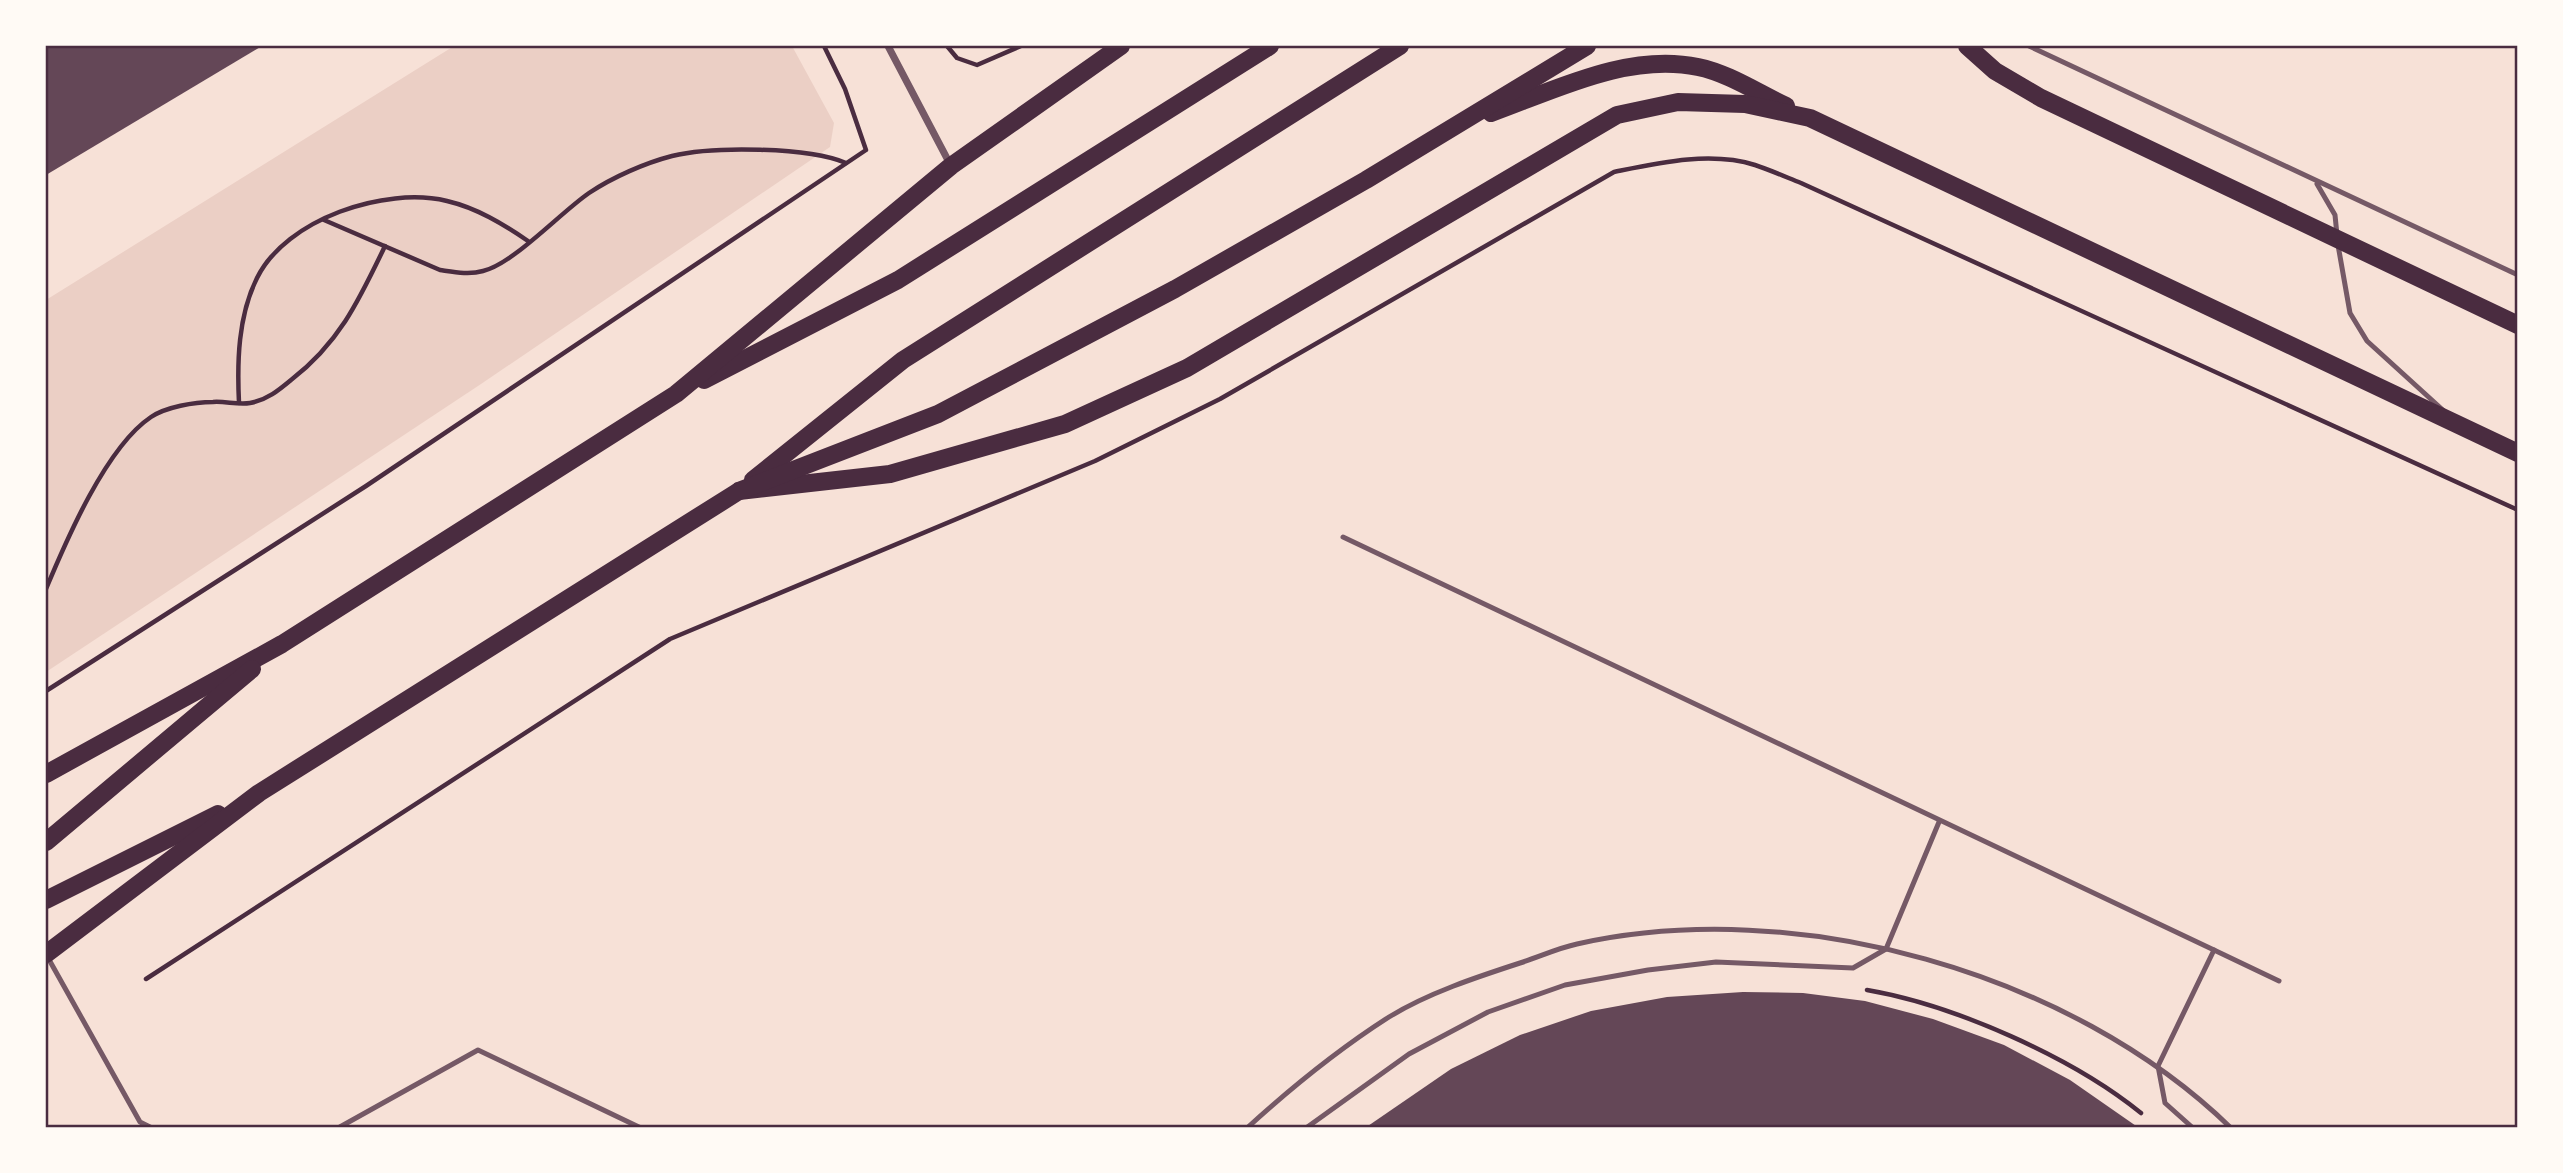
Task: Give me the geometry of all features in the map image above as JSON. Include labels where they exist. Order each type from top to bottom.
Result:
[{"type":"main road","points":[[676,394],[951,166],[1121,46]]},
{"type":"main road","points":[[46,774],[282,644],[676,394],[898,279],[1270,46]]},
{"type":"main road","points":[[46,954],[259,793],[739,491],[903,360],[1400,46]]},
{"type":"main road","points":[[739,491],[938,414],[1175,289],[1366,180],[1587,46]]},
{"type":"main road","points":[[1967,46],[1995,71],[2041,98],[2518,325]]},
{"type":"main road","points":[[1452,127],[1578,81],[1662,61],[1700,67],[2518,453]]},
{"type":"main road","points":[[739,491],[890,474],[1065,424],[1187,368],[1617,115],[1678,102],[1745,104],[1810,118]]},
{"type":"main road","points":[[46,842],[282,644]]},
{"type":"main road","points":[[46,900],[259,793]]},
{"type":"street","points":[[888,46],[951,166]]},
{"type":"lane","points":[[2029,46],[2317,184],[2518,275]]},
{"type":"lane","points":[[2317,184],[2334,215],[2350,313],[2367,341],[2438,403],[2455,424]]},
{"type":"lane","points":[[1343,537],[2279,981]]},
{"type":"lane","points":[[1306,1128],[1409,1054],[1488,1012],[1565,985],[1716,962],[1853,968],[1886,949],[1939,822]]},
{"type":"lane","points":[[1247,1128],[1314,1070],[1392,1016],[1482,976],[1577,944],[1694,929],[1824,936],[1953,967],[2028,995],[2158,1066],[2231,1128]]},
{"type":"lane","points":[[2193,1128],[2165,1103],[2158,1066],[2214,950]]},
{"type":"lane","points":[[46,954],[140,1122],[152,1128]]},
{"type":"lane","points":[[338,1128],[478,1050],[641,1128]]},
{"type":"path","points":[[46,691],[366,486],[866,150],[845,89],[824,46]]},
{"type":"path","points":[[947,46],[957,58],[977,65],[1021,46]]},
{"type":"path","points":[[324,219],[440,270],[461,273],[482,271],[514,255],[593,191],[645,165],[674,155],[780,152],[821,156],[847,164]]},
{"type":"path","points":[[146,979],[670,639],[1095,461],[1231,393],[1614,172],[1658,163],[1711,158],[1752,164],[1801,183],[2518,510]]},
{"type":"path","points":[[239,403],[238,374],[245,308],[257,278],[272,254],[292,235],[324,219],[390,200],[446,201],[485,214],[528,241]]},
{"type":"path","points":[[46,589],[82,506],[130,438],[151,417],[180,407],[212,402],[249,403],[271,396],[330,346],[347,322],[385,246]]},
{"type":"path","points":[[1857,989],[1952,1012],[2039,1051],[2118,1094],[2148,1119]]},
{"type":"shaded area","points":[[454,46],[792,46],[834,123],[830,147],[481,384],[46,672],[46,300]]},
{"type":"building","points":[[46,46],[262,46],[46,175]]},
{"type":"building","points":[[1743,992],[1803,993],[1865,1001],[1933,1019],[2004,1045],[2070,1080],[2139,1128],[1365,1128],[1451,1069],[1520,1035],[1591,1011],[1667,997]]}]
